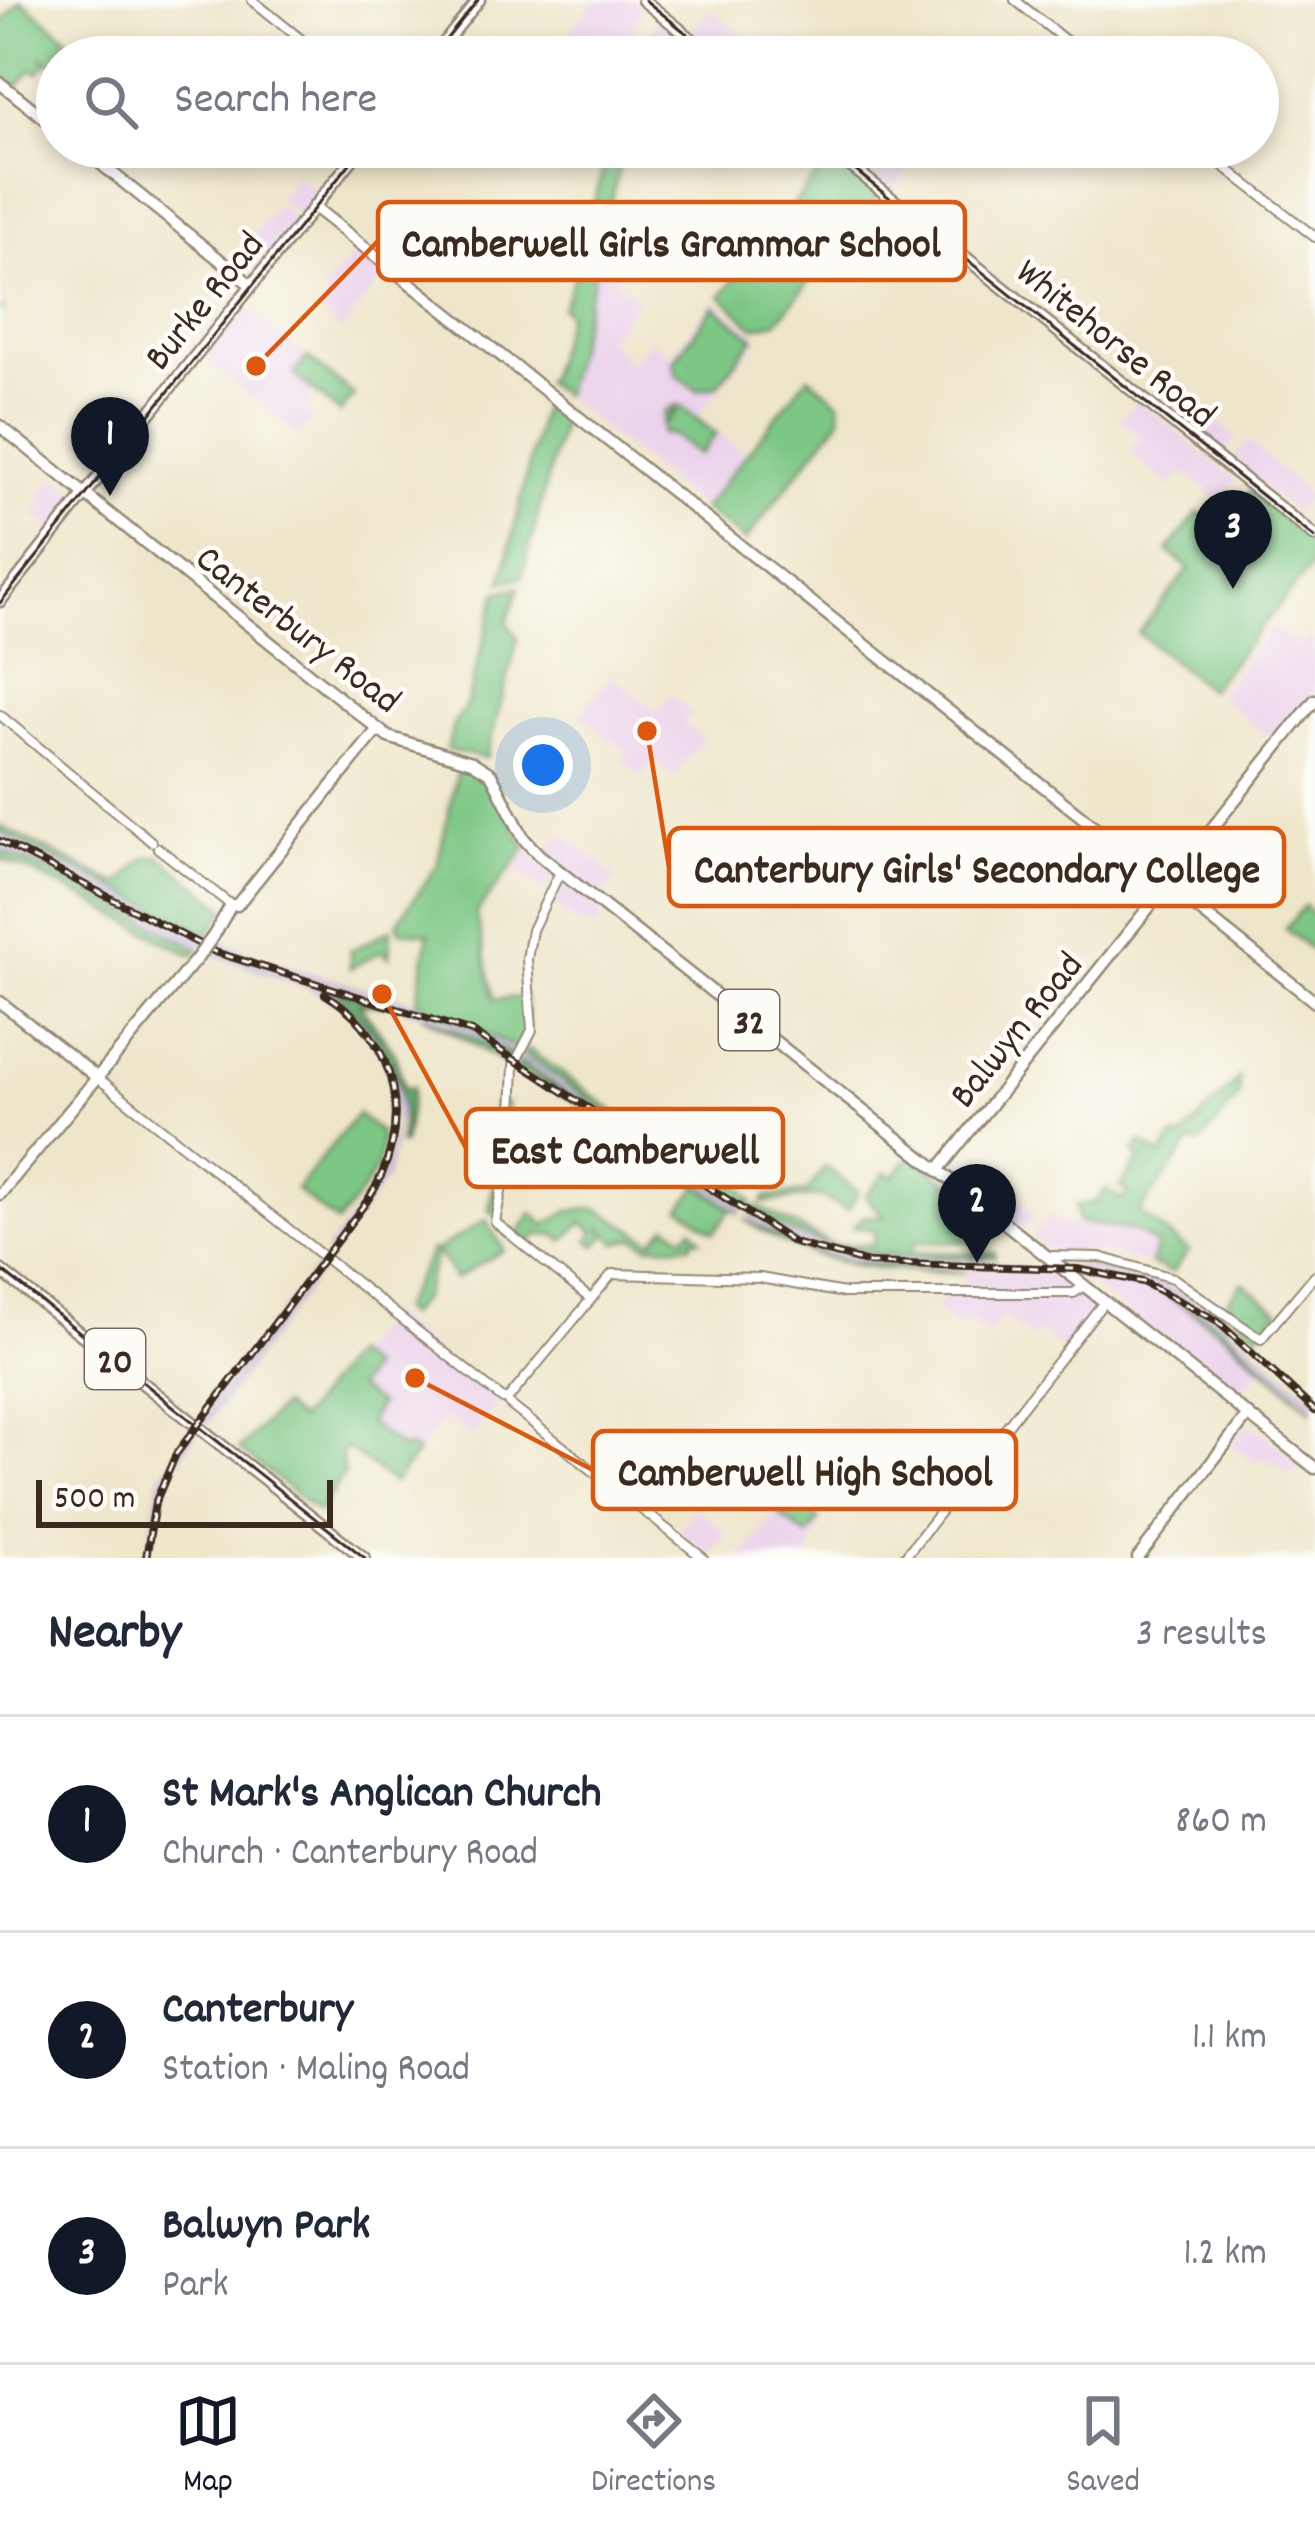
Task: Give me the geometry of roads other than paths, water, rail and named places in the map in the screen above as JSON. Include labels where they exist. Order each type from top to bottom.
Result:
[{"type":"main road","points":[[450,36],[479,0]]},
{"type":"main road","points":[[643,0],[688,36]]},
{"type":"main road","points":[[0,83],[36,111]]},
{"type":"main road","points":[[107,168],[249,282]]},
{"type":"main road","name":"Burke Road","points":[[0,601],[242,297],[249,282],[345,168]]},
{"type":"main road","name":"Whitehorse Road","points":[[853,168],[1315,536]]},
{"type":"main road","points":[[314,207],[1315,1002]]},
{"type":"main road","name":"Canterbury Road","points":[[0,426],[378,729],[399,742],[467,761],[496,780],[524,839],[560,872],[1048,1256],[1064,1260],[1085,1285],[1315,1468]]},
{"type":"main road","name":"Balwyn Road","points":[[939,1169],[1315,700]]},
{"type":"main road","points":[[0,1194],[198,957],[378,729]]},
{"type":"main road","points":[[0,1002],[98,1078]]},
{"type":"main road","name":"20","points":[[0,1270],[354,1555]]},
{"type":"main road","points":[[1138,1558],[1248,1415]]},
{"type":"street","points":[[252,0],[297,36]]},
{"type":"street","points":[[1015,0],[1060,36]]},
{"type":"street","points":[[1226,168],[1313,237]]},
{"type":"street","points":[[0,715],[153,846],[233,907]]},
{"type":"street","points":[[560,872],[532,930],[527,958],[532,1030],[514,1068],[509,1164],[495,1222],[589,1297]]},
{"type":"street","points":[[98,1078],[703,1558]]},
{"type":"street","points":[[1064,1260],[1127,1262],[1173,1278],[1256,1338],[1266,1336],[1315,1275]]},
{"type":"street","points":[[507,1401],[604,1278],[621,1273],[767,1278],[844,1293],[1074,1293],[1085,1285]]},
{"type":"street","points":[[904,1558],[1105,1301]]},
{"type":"waterway","points":[[0,309],[5,308]]},
{"type":"tram line","points":[[449,36],[478,0]]},
{"type":"tram line","points":[[645,0],[690,36]]},
{"type":"tram line","points":[[0,603],[346,168]]},
{"type":"tram line","points":[[852,168],[1315,538]]},
{"type":"tram line","points":[[0,1269],[365,1558]]},
{"type":"railway","points":[[0,841],[215,952],[472,1032],[794,1243],[869,1263],[1077,1269],[1143,1282],[1216,1320],[1315,1411]]},
{"type":"railway","points":[[146,1558],[155,1503],[176,1454],[367,1201],[382,1174],[395,1116],[384,1061],[351,1013],[325,994]]},
{"type":"place","name":"Camberwell Girls Grammar School","points":[[256,366]]},
{"type":"place","name":"St Mark's Anglican Church","points":[[110,496]]},
{"type":"place","name":"Balwyn Park","points":[[1233,589]]},
{"type":"place","name":"Canterbury Girls' Secondary College","points":[[647,731]]},
{"type":"place","name":"East Camberwell","points":[[382,994]]},
{"type":"place","name":"Canterbury","points":[[977,1263]]},
{"type":"place","name":"Camberwell High School","points":[[415,1378]]}]
